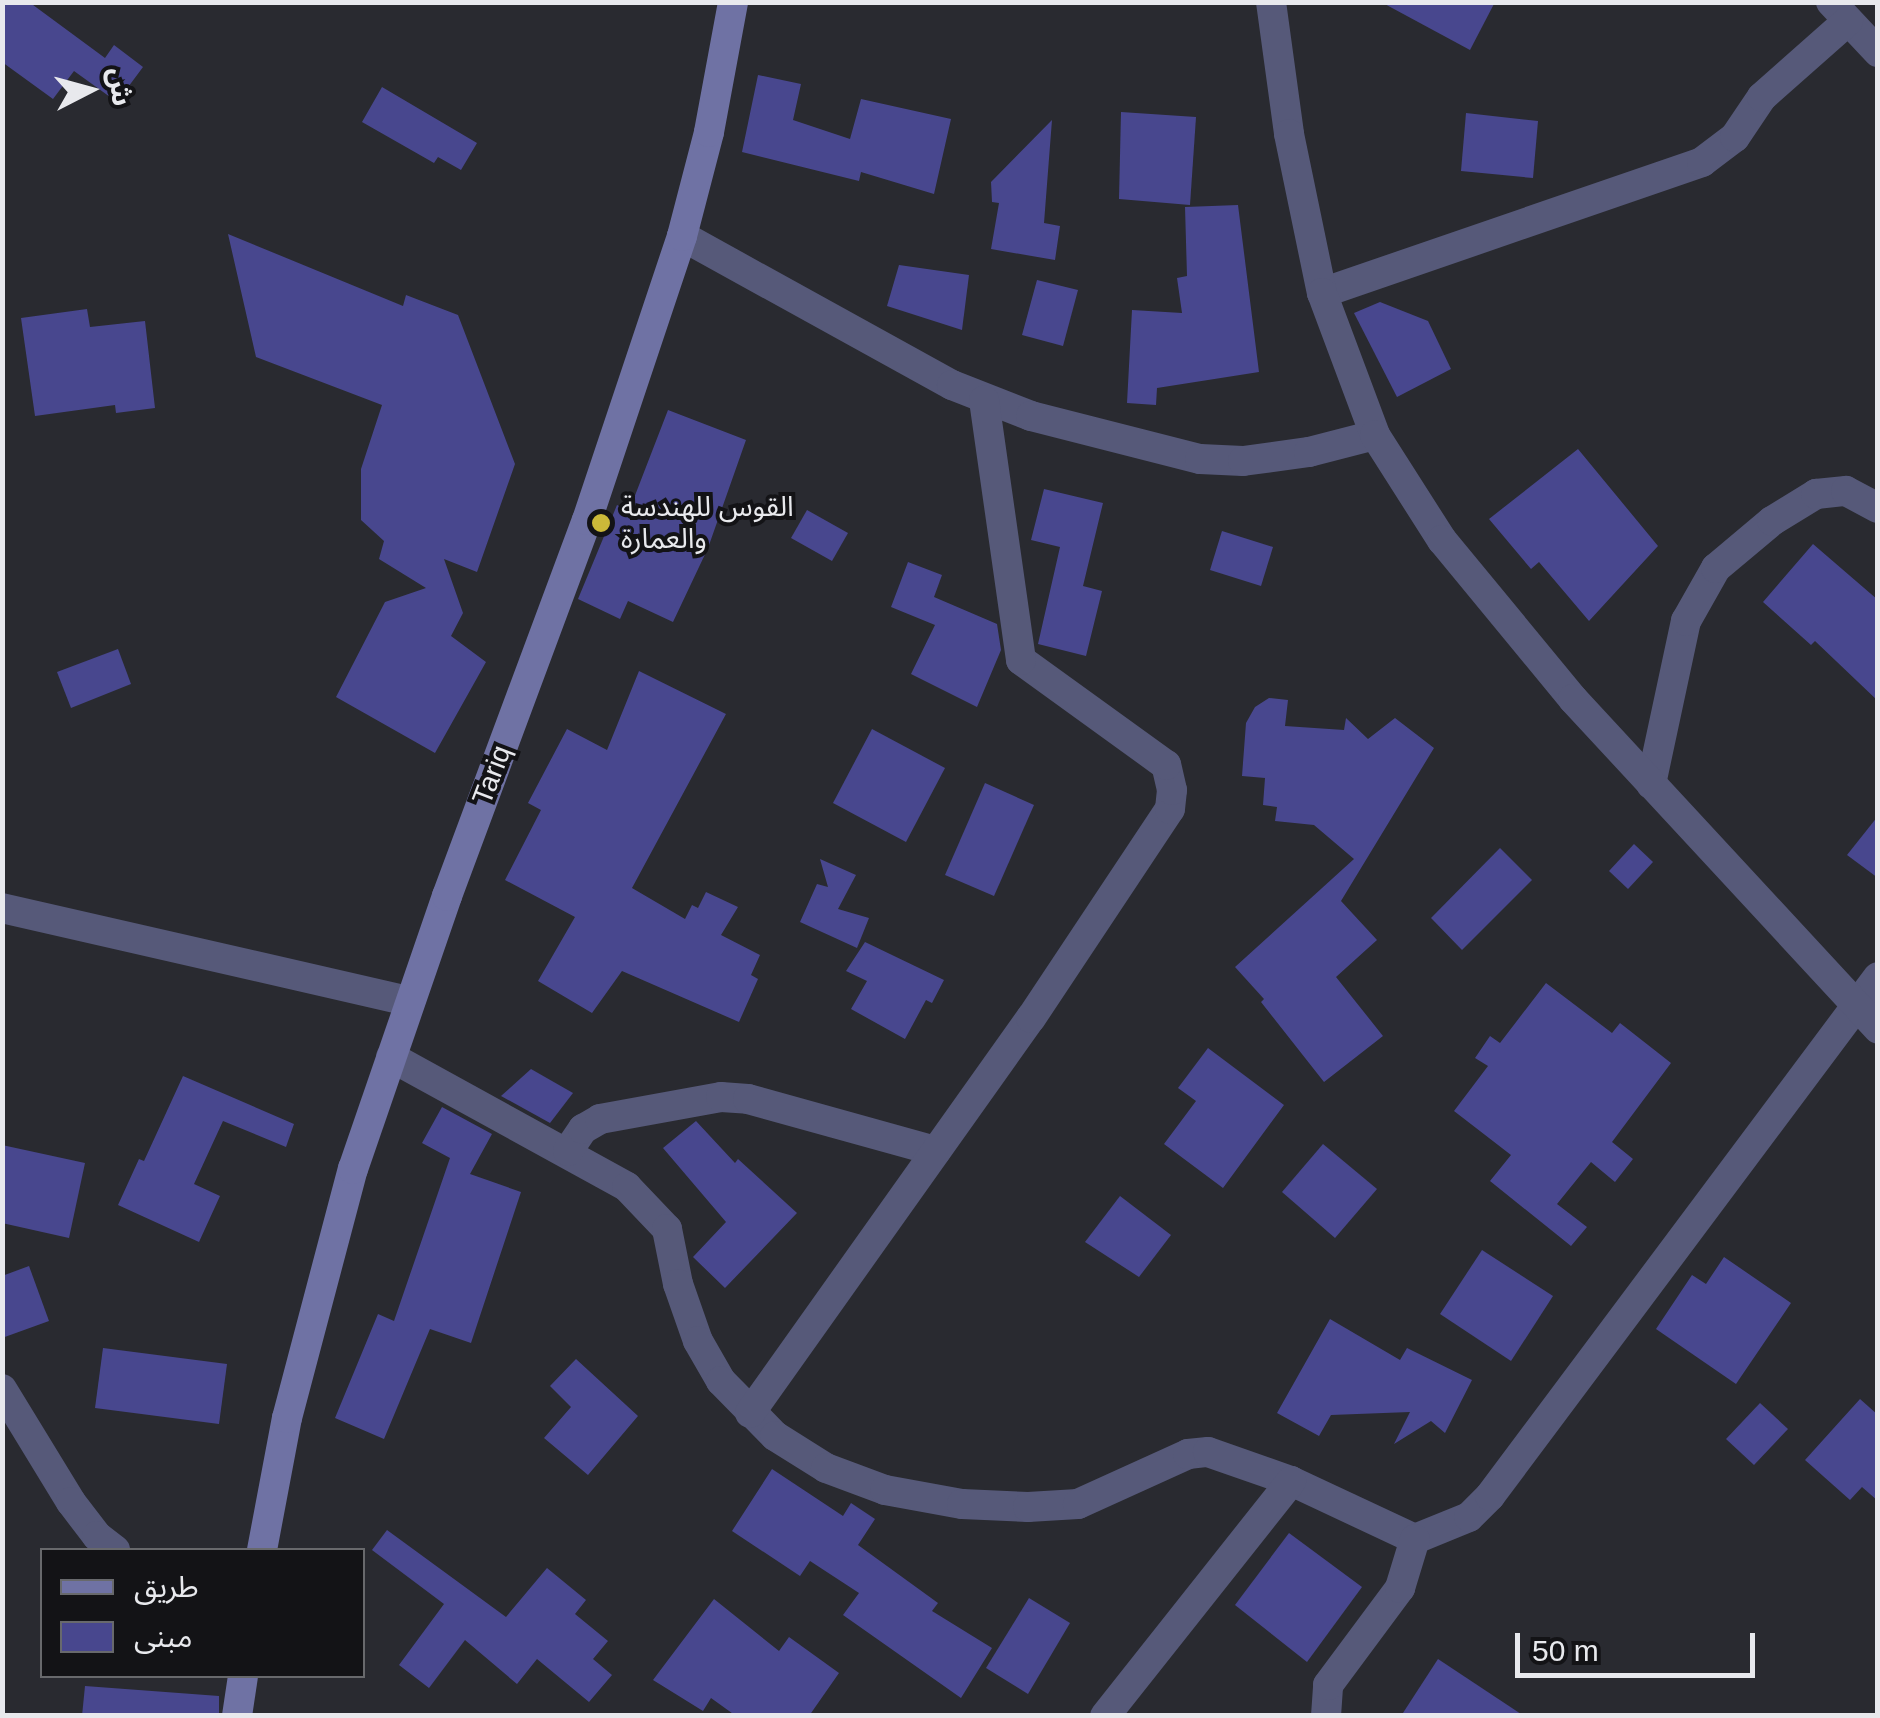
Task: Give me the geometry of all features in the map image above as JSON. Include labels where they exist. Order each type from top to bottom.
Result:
[{"type":"main road","name":"Tariq","points":[[262,1548],[287,1418],[353,1169],[408,1002],[587,520],[682,236],[706,148],[733,2]]},
{"type":"main road","points":[[238,1716],[243,1678]]},
{"type":"street","points":[[1271,2],[1289,134],[1322,292],[1375,435],[1442,540],[1573,700],[1868,1017]]},
{"type":"street","points":[[1322,292],[1702,162],[1735,138],[1762,98],[1839,12],[1878,52]]},
{"type":"street","points":[[682,236],[984,401],[1200,459],[1244,461],[1309,452],[1375,435]]},
{"type":"street","points":[[750,1413],[936,1152],[1170,809],[1172,790],[1166,765],[1020,660],[984,401]]},
{"type":"street","points":[[1651,784],[1686,621],[1716,568],[1772,521],[1816,494],[1846,491],[1878,508]]},
{"type":"street","points":[[2,908],[408,1002]]},
{"type":"street","points":[[392,1057],[627,1187],[667,1228],[678,1284],[698,1342],[720,1381],[776,1436],[826,1468],[885,1490],[962,1504],[1078,1504],[1188,1454],[1208,1452],[1292,1481],[1416,1539],[1469,1517],[1490,1496],[1868,1017],[1878,977]]},
{"type":"street","points":[[568,1151],[582,1129],[600,1119],[721,1096],[748,1099],[936,1152]]},
{"type":"street","points":[[2,1389],[71,1502],[96,1536],[112,1548]]},
{"type":"street","points":[[1106,1716],[1292,1481]]},
{"type":"street","points":[[1326,1716],[1328,1685],[1400,1588],[1416,1539]]},
{"type":"building","points":[[2,2],[29,2],[105,58],[114,45],[143,67],[117,102],[74,71],[53,99],[2,62]]},
{"type":"building","points":[[1381,2],[1495,2],[1470,50]]},
{"type":"building","points":[[758,75],[801,84],[793,120],[850,139],[861,99],[951,119],[934,194],[861,172],[859,181],[742,152]]},
{"type":"building","points":[[382,87],[477,143],[461,170],[438,157],[434,163],[362,122]]},
{"type":"building","points":[[1121,112],[1196,117],[1190,205],[1119,199]]},
{"type":"building","points":[[1466,113],[1538,121],[1533,178],[1461,171]]},
{"type":"building","points":[[1052,120],[1044,223],[1060,226],[1055,260],[991,249],[999,203],[992,202],[991,182]]},
{"type":"building","points":[[1238,205],[1259,372],[1157,388],[1156,405],[1127,403],[1132,310],[1182,313],[1177,278],[1187,276],[1185,207]]},
{"type":"building","points":[[228,234],[403,306],[406,295],[458,315],[515,464],[477,572],[444,559],[463,613],[451,636],[486,662],[435,753],[336,697],[385,602],[426,588],[379,559],[384,541],[361,520],[361,469],[382,405],[256,357]]},
{"type":"building","points":[[899,265],[969,275],[962,330],[887,306]]},
{"type":"building","points":[[1037,280],[1078,290],[1063,346],[1022,335]]},
{"type":"building","points":[[1380,302],[1428,321],[1451,369],[1397,397],[1354,313]]},
{"type":"building","points":[[87,309],[90,327],[145,321],[155,408],[116,413],[115,405],[35,416],[21,318]]},
{"type":"building","points":[[668,410],[746,440],[708,548],[673,622],[628,601],[620,619],[578,599],[617,505],[629,511]]},
{"type":"building","points":[[1578,449],[1658,546],[1589,621],[1539,562],[1531,569],[1489,519]]},
{"type":"building","points":[[1044,489],[1103,503],[1083,586],[1102,591],[1086,656],[1038,644],[1060,547],[1031,540]]},
{"type":"building","points":[[807,510],[848,533],[832,561],[791,538]]},
{"type":"building","points":[[1222,531],[1273,547],[1261,586],[1210,570]]},
{"type":"building","points":[[1813,544],[1878,600],[1878,701],[1815,641],[1811,645],[1763,602]]},
{"type":"building","points":[[908,562],[942,575],[934,597],[997,624],[1001,650],[977,707],[911,674],[935,625],[891,607]]},
{"type":"building","points":[[118,649],[131,684],[71,708],[57,672]]},
{"type":"building","points":[[639,671],[726,714],[632,888],[685,919],[692,905],[698,908],[706,892],[738,907],[721,935],[760,955],[751,975],[758,979],[739,1022],[622,971],[592,1013],[538,981],[575,917],[505,880],[541,810],[528,803],[567,729],[607,750]]},
{"type":"building","points":[[1269,698],[1288,700],[1285,726],[1344,730],[1346,718],[1368,739],[1395,718],[1434,748],[1341,901],[1377,940],[1336,977],[1383,1036],[1324,1082],[1261,1002],[1264,999],[1235,967],[1354,859],[1314,825],[1275,821],[1277,807],[1263,805],[1265,778],[1242,776],[1246,723],[1255,707]]},
{"type":"building","points":[[872,729],[945,768],[906,842],[833,803]]},
{"type":"building","points":[[985,783],[1034,805],[994,896],[945,875]]},
{"type":"building","points":[[1878,816],[1878,878],[1847,855]]},
{"type":"building","points":[[1634,844],[1653,862],[1628,889],[1609,871]]},
{"type":"building","points":[[1500,848],[1532,880],[1462,950],[1431,918]]},
{"type":"building","points":[[820,859],[856,875],[838,909],[869,918],[857,948],[800,922],[817,884],[828,887]]},
{"type":"building","points":[[865,942],[944,980],[932,1003],[926,1000],[905,1039],[851,1009],[867,981],[846,971]]},
{"type":"building","points":[[1546,983],[1612,1033],[1620,1023],[1671,1063],[1612,1142],[1633,1159],[1615,1182],[1591,1162],[1557,1204],[1587,1227],[1571,1246],[1490,1181],[1511,1155],[1454,1111],[1488,1066],[1475,1058],[1490,1036],[1500,1043]]},
{"type":"building","points":[[1208,1048],[1284,1105],[1223,1188],[1164,1144],[1196,1101],[1178,1088]]},
{"type":"building","points":[[531,1069],[573,1093],[550,1123],[501,1096]]},
{"type":"building","points":[[183,1076],[294,1124],[286,1147],[223,1121],[194,1184],[220,1196],[199,1242],[118,1205],[139,1159],[144,1161]]},
{"type":"building","points":[[442,1107],[492,1134],[470,1174],[521,1192],[471,1343],[430,1329],[384,1439],[335,1418],[378,1314],[394,1321],[450,1158],[422,1143]]},
{"type":"building","points":[[696,1121],[735,1163],[738,1159],[797,1213],[725,1288],[693,1257],[726,1222],[663,1148]]},
{"type":"building","points":[[1323,1144],[1377,1189],[1335,1238],[1282,1192]]},
{"type":"building","points":[[2,1145],[85,1163],[69,1238],[2,1223]]},
{"type":"building","points":[[1120,1196],[1171,1235],[1139,1277],[1085,1242]]},
{"type":"building","points":[[1482,1250],[1553,1296],[1511,1361],[1440,1314]]},
{"type":"building","points":[[1724,1257],[1791,1303],[1736,1384],[1656,1329],[1692,1275],[1706,1284]]},
{"type":"building","points":[[29,1266],[49,1321],[2,1338],[2,1276]]},
{"type":"building","points":[[1330,1319],[1400,1360],[1407,1348],[1472,1380],[1445,1433],[1431,1421],[1394,1444],[1410,1412],[1331,1415],[1319,1436],[1277,1413]]},
{"type":"building","points":[[103,1348],[227,1364],[219,1424],[95,1408]]},
{"type":"building","points":[[576,1359],[638,1416],[588,1475],[544,1438],[571,1407],[550,1386]]},
{"type":"building","points":[[1860,1399],[1878,1415],[1878,1501],[1862,1487],[1850,1500],[1805,1460]]},
{"type":"building","points":[[1760,1403],[1788,1429],[1754,1465],[1726,1439]]},
{"type":"building","points":[[772,1469],[843,1516],[851,1503],[875,1519],[858,1545],[938,1603],[932,1611],[992,1648],[961,1698],[843,1615],[859,1593],[810,1561],[800,1576],[732,1531]]},
{"type":"building","points":[[387,1530],[506,1617],[547,1568],[586,1600],[575,1614],[608,1641],[593,1659],[612,1675],[589,1702],[537,1659],[517,1684],[465,1640],[429,1688],[399,1665],[444,1604],[372,1550]]},
{"type":"building","points":[[1289,1533],[1362,1587],[1307,1662],[1235,1605]]},
{"type":"building","points":[[1029,1598],[1070,1623],[1028,1694],[986,1668]]},
{"type":"building","points":[[714,1599],[779,1651],[789,1637],[839,1673],[809,1716],[736,1716],[711,1698],[703,1711],[653,1680]]},
{"type":"building","points":[[1438,1659],[1524,1716],[1401,1716]]},
{"type":"building","points":[[85,1686],[219,1696],[219,1716],[82,1716]]},
{"type":"place","name":"القوس للهندسة والعمارة","points":[[601,523]]}]
